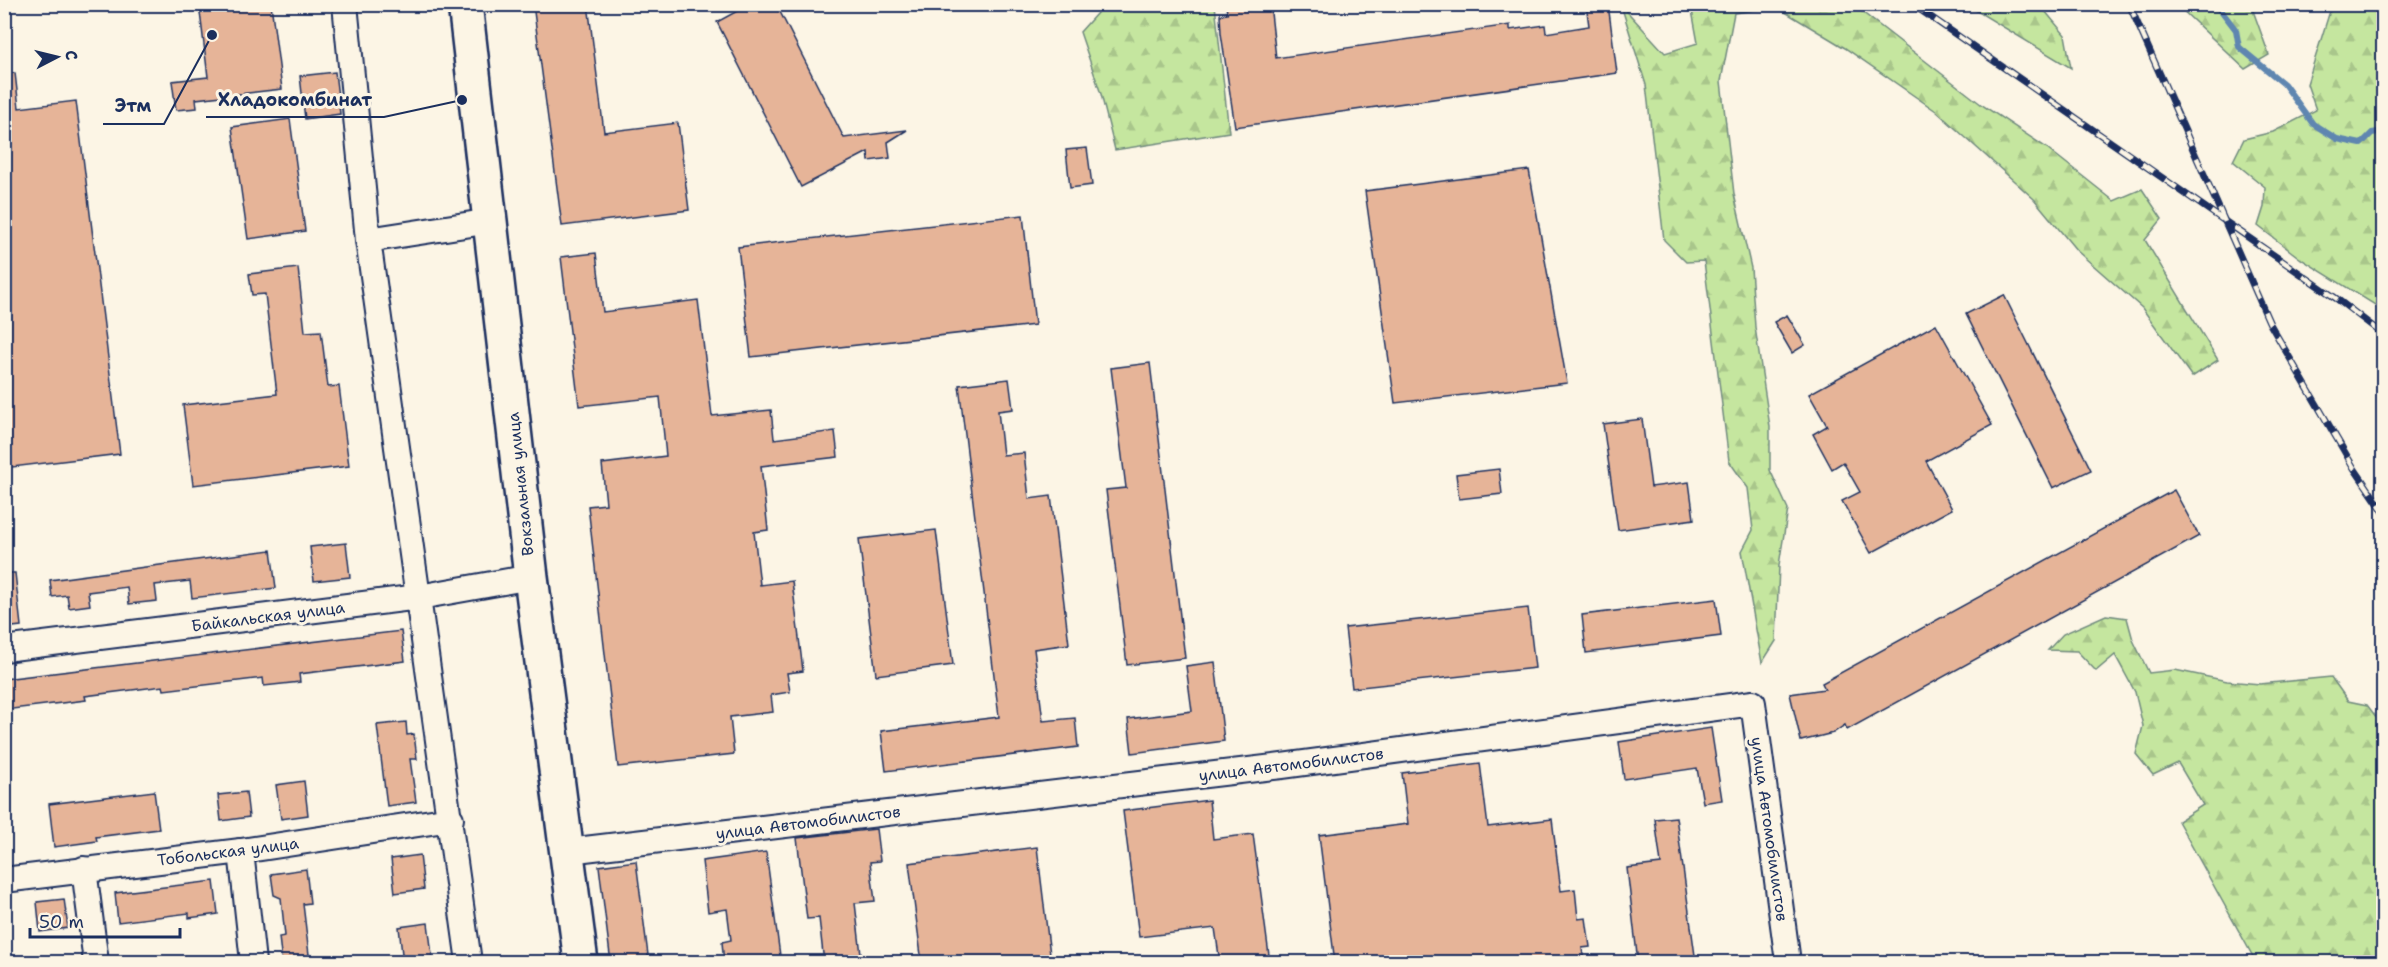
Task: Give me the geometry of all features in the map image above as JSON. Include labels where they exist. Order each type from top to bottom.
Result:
[{"type":"main road","name":"Вокзальная улица","points":[[465,4],[531,577],[581,963]]},
{"type":"street","points":[[345,4],[368,240],[470,963]]},
{"type":"street","points":[[368,240],[491,221]]},
{"type":"street","name":"Байкальская улица","points":[[4,649],[419,597],[531,577]]},
{"type":"street","name":"улица Автомобилистов","points":[[567,851],[1282,766],[1754,703],[1788,963]]},
{"type":"street","name":"Тобольская улица","points":[[4,880],[241,850],[451,819]]},
{"type":"street","points":[[241,850],[254,963]]},
{"type":"street","points":[[84,869],[96,963]]},
{"type":"green space","points":[[1095,5],[1215,5],[1229,132],[1115,150],[1101,94],[1080,32],[1097,13]]},
{"type":"green space","points":[[1621,5],[1665,53],[1698,43],[1691,5],[1853,5],[1982,105],[2047,148],[2114,201],[2142,189],[2162,219],[2145,240],[2218,360],[2192,377],[2142,308],[2077,251],[2034,199],[1936,111],[1845,48],[1777,7],[1734,13],[1721,81],[1734,194],[1751,268],[1755,327],[1770,427],[1770,470],[1788,509],[1779,565],[1776,641],[1762,663],[1742,551],[1753,530],[1748,488],[1729,461],[1704,261],[1686,262],[1664,240],[1646,85]]},
{"type":"green space","points":[[1967,5],[2040,5],[2065,35],[2071,68]]},
{"type":"green space","points":[[2177,5],[2251,5],[2269,55],[2245,69]]},
{"type":"green space","points":[[2329,5],[2383,5],[2383,310],[2301,259],[2258,226],[2264,207],[2265,187],[2233,161],[2244,139],[2273,132],[2316,110],[2307,84],[2330,11]]},
{"type":"green space","points":[[2106,615],[2127,618],[2133,640],[2149,673],[2175,670],[2227,681],[2260,684],[2331,677],[2348,701],[2367,705],[2383,726],[2383,962],[2256,962],[2178,821],[2203,805],[2178,763],[2153,775],[2136,754],[2143,726],[2135,692],[2115,655],[2096,671],[2077,651],[2048,650],[2063,634]]},
{"type":"building","points":[[199,4],[271,4],[282,89],[196,99],[197,108],[176,110],[172,81],[208,77]]},
{"type":"building","points":[[533,4],[588,4],[604,132],[678,123],[689,210],[562,226]]},
{"type":"building","points":[[750,4],[776,4],[844,138],[907,130],[888,142],[890,158],[869,161],[868,152],[801,187],[717,22]]},
{"type":"building","points":[[1226,4],[1270,4],[1276,58],[1510,25],[1510,30],[1545,25],[1546,33],[1589,26],[1586,4],[1608,4],[1617,73],[1235,127],[1221,33],[1220,15],[1227,14]]},
{"type":"building","points":[[335,72],[340,114],[305,119],[300,76]]},
{"type":"building","points":[[15,73],[19,108],[76,101],[120,454],[4,468],[4,74]]},
{"type":"building","points":[[290,119],[305,231],[248,239],[232,127]]},
{"type":"building","points":[[1087,148],[1092,185],[1070,188],[1066,150]]},
{"type":"building","points":[[1529,170],[1567,383],[1395,403],[1365,191]]},
{"type":"building","points":[[1023,215],[1035,325],[751,357],[738,247]]},
{"type":"building","points":[[596,253],[603,312],[698,300],[712,416],[771,410],[774,439],[835,431],[838,457],[761,466],[768,530],[754,532],[760,585],[792,581],[803,671],[787,673],[790,692],[771,695],[773,712],[730,717],[734,754],[618,767],[588,506],[606,504],[602,464],[666,456],[660,397],[579,406],[561,257]]},
{"type":"building","points":[[298,268],[305,332],[321,331],[328,387],[339,386],[349,466],[193,485],[183,405],[277,394],[265,294],[252,295],[249,274]]},
{"type":"building","points":[[2004,295],[2091,470],[2053,488],[1966,314]]},
{"type":"building","points":[[1787,315],[1805,345],[1792,353],[1774,322]]},
{"type":"building","points":[[1936,324],[1992,425],[1926,461],[1952,509],[1871,553],[1842,501],[1860,492],[1843,462],[1832,469],[1813,434],[1827,426],[1809,394]]},
{"type":"building","points":[[1150,363],[1185,658],[1127,665],[1106,490],[1126,488],[1111,368]]},
{"type":"building","points":[[1009,379],[1013,409],[998,411],[1003,455],[1024,453],[1029,499],[1051,496],[1069,644],[1034,649],[1043,721],[1075,718],[1078,747],[886,771],[881,731],[999,717],[959,385]]},
{"type":"building","points":[[1642,419],[1651,487],[1689,482],[1694,519],[1618,530],[1603,424]]},
{"type":"building","points":[[1499,469],[1502,494],[1459,499],[1456,474]]},
{"type":"building","points":[[2174,490],[2199,536],[1847,730],[1845,725],[1833,733],[1801,741],[1790,694],[1825,689],[1822,683]]},
{"type":"building","points":[[936,530],[953,665],[876,675],[859,539]]},
{"type":"building","points":[[346,543],[350,577],[314,581],[310,547]]},
{"type":"building","points":[[271,550],[276,588],[192,598],[190,581],[155,585],[157,601],[129,604],[127,587],[88,592],[90,605],[69,608],[67,595],[52,597],[50,580]]},
{"type":"building","points":[[4,573],[15,573],[21,626],[4,628]]},
{"type":"building","points":[[1716,599],[1721,636],[1586,653],[1582,615]]},
{"type":"building","points":[[1528,608],[1535,668],[1352,688],[1345,628]]},
{"type":"building","points":[[401,631],[405,661],[299,674],[300,682],[264,686],[263,678],[164,690],[163,686],[85,696],[86,700],[4,710],[4,679]]},
{"type":"building","points":[[1215,662],[1224,741],[1132,753],[1128,719],[1192,711],[1186,666]]},
{"type":"building","points":[[406,722],[407,735],[414,734],[417,759],[410,759],[416,802],[387,806],[377,725]]},
{"type":"building","points":[[1711,728],[1722,800],[1703,803],[1697,768],[1624,779],[1619,742]]},
{"type":"building","points":[[1480,763],[1488,827],[1552,819],[1561,891],[1575,889],[1578,919],[1586,918],[1590,947],[1582,948],[1584,963],[1335,963],[1319,835],[1408,824],[1402,773]]},
{"type":"building","points":[[304,781],[308,815],[281,819],[276,785]]},
{"type":"building","points":[[154,791],[159,829],[96,837],[97,841],[54,847],[49,804]]},
{"type":"building","points":[[246,792],[249,817],[221,821],[218,795]]},
{"type":"building","points":[[1209,800],[1213,839],[1253,834],[1270,963],[1220,963],[1215,928],[1139,937],[1123,811]]},
{"type":"building","points":[[1676,817],[1696,963],[1638,963],[1627,868],[1661,864],[1655,819]]},
{"type":"building","points":[[876,829],[880,861],[870,862],[875,901],[855,903],[862,963],[824,963],[819,918],[807,919],[797,838]]},
{"type":"building","points":[[1037,847],[1051,963],[922,963],[909,863]]},
{"type":"building","points":[[766,852],[781,963],[724,963],[722,942],[731,940],[727,909],[708,912],[702,861]]},
{"type":"building","points":[[420,855],[424,889],[395,893],[391,859]]},
{"type":"building","points":[[636,861],[649,963],[611,963],[599,866]]},
{"type":"building","points":[[306,869],[310,903],[303,904],[310,963],[282,963],[279,937],[285,936],[281,898],[274,895],[271,874]]},
{"type":"building","points":[[214,881],[218,914],[189,918],[189,913],[118,922],[115,893]]},
{"type":"building","points":[[64,899],[68,928],[40,932],[37,902]]},
{"type":"building","points":[[428,923],[433,963],[403,963],[399,927]]},
{"type":"waterway","points":[[2216,4],[2236,30],[2239,47],[2284,84],[2313,124],[2337,139],[2361,144],[2372,133],[2384,131]]},
{"type":"railway","points":[[1912,4],[2337,299],[2384,335]]},
{"type":"railway","points":[[2129,4],[2270,324],[2354,468],[2384,512]]},
{"type":"place","name":"Этм","points":[[212,35]]},
{"type":"place","name":"Хладокомбинат","points":[[462,100]]}]
